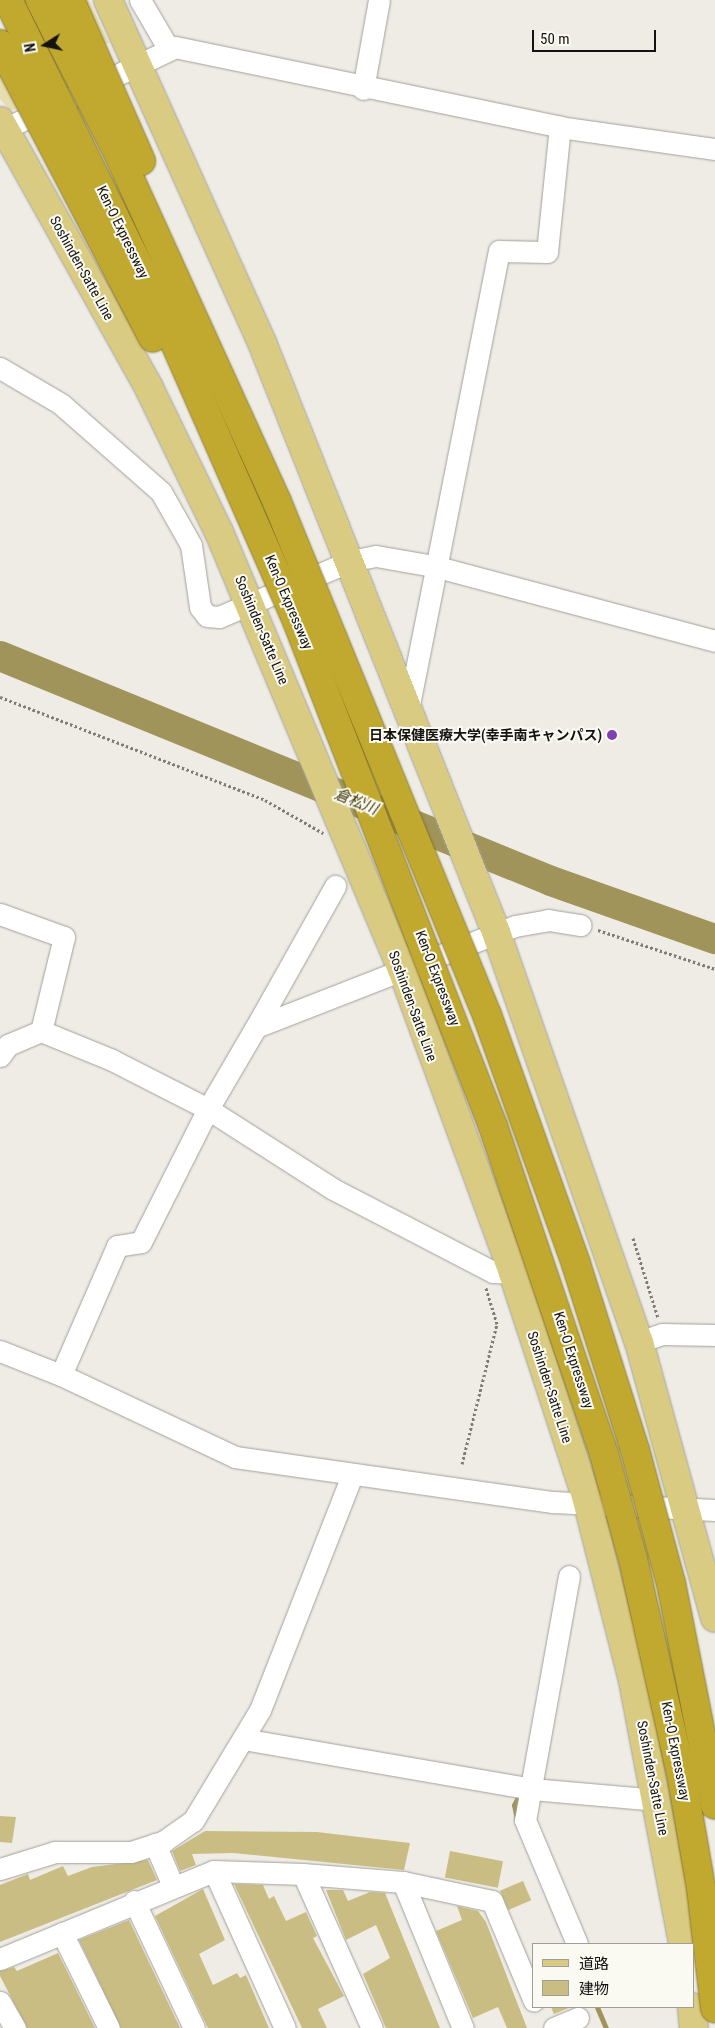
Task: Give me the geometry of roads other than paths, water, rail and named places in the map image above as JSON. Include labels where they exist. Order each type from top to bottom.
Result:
[{"type":"highway","name":"Ken-O Expressway","points":[[8,0],[161,311],[237,482],[436,971],[604,1454],[663,1681],[701,1888],[715,2008]]},
{"type":"highway","name":"Ken-O Expressway","points":[[40,0],[118,152],[277,502],[423,852],[576,1264],[671,1583],[715,1805]]},
{"type":"highway","points":[[70,0],[268,446],[277,502]]},
{"type":"highway","points":[[0,44],[198,427],[237,482]]},
{"type":"main road","points":[[108,0],[138,63],[263,345],[409,705],[444,801],[651,1338],[687,1508],[715,1618]]},
{"type":"main road","name":"Soshinden-Satte Line","points":[[2,127],[149,388],[251,602],[402,969],[514,1273],[587,1500],[658,1800],[683,1943]]},
{"type":"main road","points":[[692,2008],[694,2028]]},
{"type":"street","points":[[363,89],[379,0]]},
{"type":"street","points":[[149,3],[168,48]]},
{"type":"street","points":[[2,127],[168,48],[560,128],[715,149]]},
{"type":"street","points":[[409,705],[434,566],[471,407],[499,251],[547,252],[560,128]]},
{"type":"street","points":[[0,368],[61,404],[161,492],[191,545],[200,607],[207,616],[218,617],[350,561],[376,556],[434,566],[715,641]]},
{"type":"street","points":[[62,1375],[117,1246],[141,1242],[208,1109],[335,886]]},
{"type":"street","points":[[0,914],[64,937],[41,1031]]},
{"type":"street","points":[[256,1027],[496,932],[548,920],[581,925]]},
{"type":"street","points":[[0,1056],[8,1045],[41,1031],[112,1060],[208,1109],[333,1189],[486,1268],[514,1273]]},
{"type":"street","points":[[651,1338],[715,1335]]},
{"type":"street","points":[[0,1351],[62,1375],[235,1457],[553,1502],[587,1500],[715,1510]]},
{"type":"street","points":[[0,1868],[55,1852],[131,1852],[154,1844],[193,1821],[260,1710],[352,1475]]},
{"type":"street","points":[[569,1576],[525,1820],[577,1943]]},
{"type":"street","points":[[243,1739],[532,1788],[658,1800]]},
{"type":"street","points":[[154,1844],[174,1886]]},
{"type":"street","points":[[214,1871],[285,2028]]},
{"type":"street","points":[[0,1959],[134,1901],[214,1871],[304,1874],[403,1882],[492,1901],[532,1997]]},
{"type":"street","points":[[304,1874],[372,2028]]},
{"type":"street","points":[[403,1882],[463,2028]]},
{"type":"street","points":[[134,1901],[194,2028]]},
{"type":"street","points":[[62,1933],[109,2028]]},
{"type":"street","points":[[0,2002],[15,2028]]},
{"type":"street","points":[[536,2008],[544,2028]]},
{"type":"street","points":[[554,2028],[578,2018]]},
{"type":"waterway","name":"倉松川","points":[[0,656],[551,881],[715,939]]},
{"type":"waterway","points":[[517,1820],[514,1805],[519,1795]]},
{"type":"waterway","points":[[597,2008],[606,2028]]},
{"type":"place","name":"日本保健医療大学(幸手南キャンパス)","points":[[612,735]]}]
